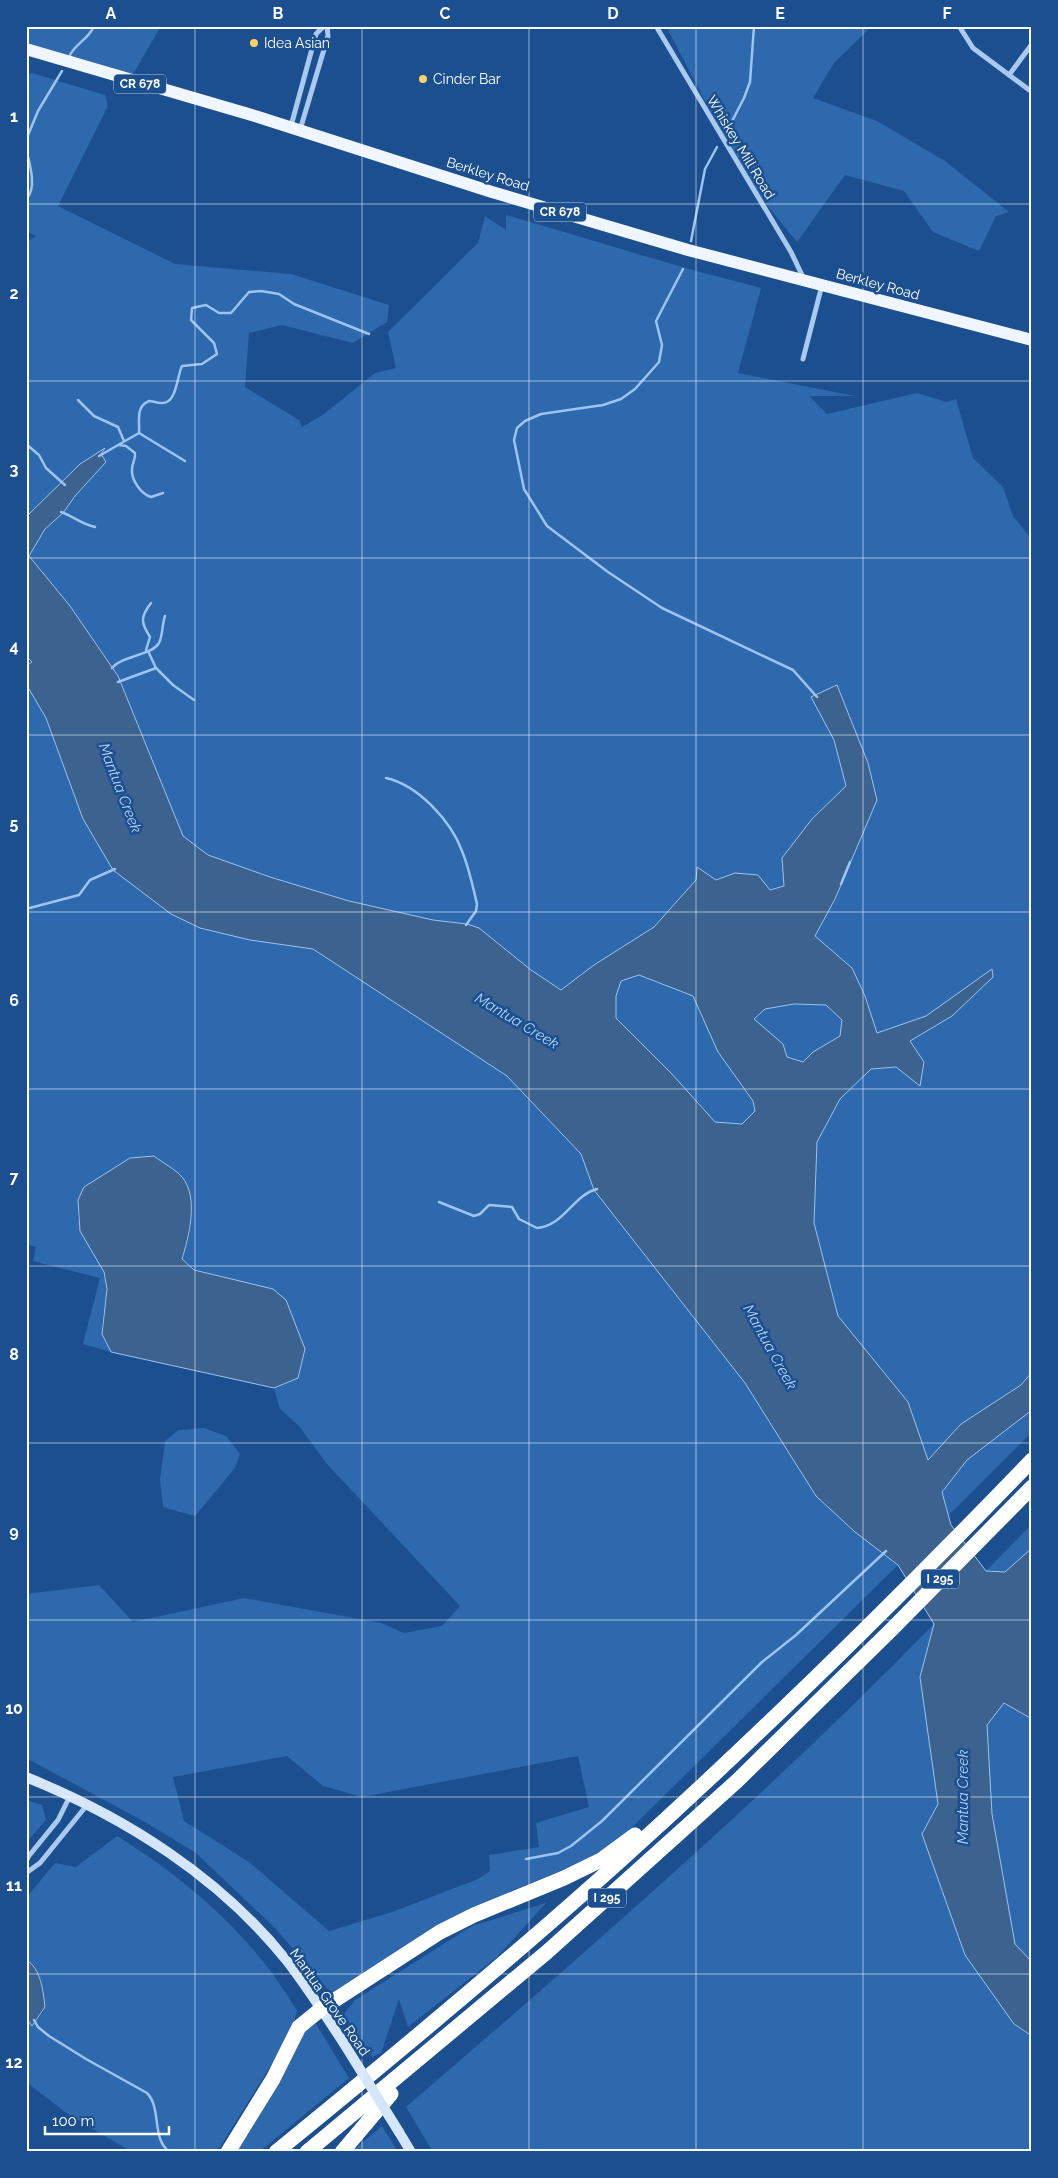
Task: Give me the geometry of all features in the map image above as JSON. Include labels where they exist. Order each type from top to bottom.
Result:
[{"type":"highway","name":"I 295","points":[[276,2152],[426,2029],[623,1859],[818,1675],[1032,1460]]},
{"type":"highway","name":"I 295","points":[[308,2152],[547,1952],[737,1781],[892,1629],[1032,1487]]},
{"type":"highway","points":[[228,2152],[273,2079],[299,2027],[321,2009],[440,1932],[474,1915],[602,1860],[630,1839],[781,1698],[818,1675]]},
{"type":"highway","points":[[342,2152],[421,2058]]},
{"type":"main road","name":"Berkley Road","points":[[26,49],[295,129],[501,194],[688,250],[1032,340]]},
{"type":"main road","name":"Mantua Grove Road","points":[[26,1778],[89,1804],[167,1851],[229,1901],[262,1932],[286,1960],[321,2009],[411,2152]]},
{"type":"street","points":[[326,26],[328,36],[295,129],[316,34],[326,26]]},
{"type":"street","name":"Whiskey Mill Road","points":[[656,26],[791,252],[804,280]]},
{"type":"street","points":[[959,26],[973,48],[1008,76],[1032,92]]},
{"type":"street","points":[[1008,76],[1032,44]]},
{"type":"street","points":[[803,358],[822,285]]},
{"type":"street","points":[[26,1862],[58,1820],[71,1795]]},
{"type":"street","points":[[26,1873],[40,1863],[89,1804]]},
{"type":"shaded area","points":[[26,26],[161,26],[132,76],[28,45]]},
{"type":"shaded area","points":[[666,26],[872,26],[834,63],[813,98],[877,121],[945,161],[1009,212],[996,216],[979,251],[933,232],[904,191],[845,175],[797,242],[745,178]]},
{"type":"shaded area","points":[[32,73],[105,95],[108,106],[58,206],[175,264],[291,274],[389,305],[387,322],[353,343],[282,325],[249,333],[245,387],[299,420],[302,427],[324,414],[375,373],[396,368],[388,332],[478,243],[485,216],[506,230],[506,215],[689,269],[761,288],[738,373],[855,396],[809,396],[827,414],[917,393],[947,402],[956,399],[973,458],[1003,487],[1013,516],[1032,540],[1032,1372],[1021,1385],[961,1424],[928,1461],[908,1402],[838,1316],[814,1223],[817,1142],[840,1099],[871,1069],[896,1067],[920,1085],[909,1041],[952,1016],[991,970],[926,1016],[877,1034],[865,996],[852,968],[815,936],[835,899],[877,800],[837,685],[812,698],[834,740],[846,786],[812,819],[782,858],[784,886],[770,890],[735,873],[716,880],[696,880],[654,927],[595,965],[561,990],[531,970],[479,928],[467,924],[433,920],[349,901],[270,877],[208,855],[183,836],[118,676],[70,606],[28,555],[45,529],[63,513],[75,496],[106,462],[101,454],[104,450],[80,464],[26,517],[26,243],[36,236],[26,231],[26,75]]},
{"type":"shaded area","points":[[26,684],[46,718],[83,819],[250,940],[313,949],[507,1076],[581,1154],[594,1190],[745,1383],[816,1496],[855,1532],[898,1565],[608,1851],[490,1900],[331,1993],[274,1927],[196,1853],[145,1822],[26,1758],[26,1594],[99,1585],[133,1622],[244,1598],[381,1623],[404,1633],[442,1626],[460,1606],[327,1464],[299,1426],[280,1409],[274,1388],[298,1378],[231,1279],[194,1269],[182,1259],[188,1240],[192,1207],[188,1187],[177,1172],[154,1156],[84,1187],[79,1202],[78,1216],[80,1227],[97,1258],[106,1282],[102,1332],[111,1352],[83,1344],[100,1278],[33,1261],[36,1247],[26,1244]],"holes":[[[287,1756],[323,1786],[362,1797],[578,1756],[589,1807],[536,1823],[539,1847],[489,1855],[490,1871],[478,1879],[392,1912],[329,1931],[249,1862],[184,1821],[173,1777]]]},
{"type":"shaded area","points":[[639,975],[693,996],[736,1078],[753,1101],[756,1111],[742,1124],[715,1123],[671,1073],[616,1017],[616,996],[621,981]]},
{"type":"shaded area","points":[[794,1004],[826,1005],[842,1020],[840,1036],[813,1052],[803,1062],[787,1057],[754,1019],[765,1009]]},
{"type":"shaded area","points":[[1032,1410],[1032,1432],[949,1515],[942,1492],[967,1460]]},
{"type":"shaded area","points":[[204,1428],[226,1436],[240,1454],[235,1468],[195,1516],[163,1507],[160,1480],[165,1441],[179,1430]]},
{"type":"shaded area","points":[[1032,1524],[1032,1548],[1005,1572],[986,1571]]},
{"type":"shaded area","points":[[934,1624],[920,1677],[938,1804],[922,1834],[1013,2024],[1032,2036],[1032,2152],[433,2152],[406,2107],[675,1872],[806,1750]]},
{"type":"shaded area","points":[[1004,1703],[1032,1719],[1032,1962],[1015,1945],[991,1814],[987,1725]]},
{"type":"shaded area","points":[[26,1800],[42,1805],[46,1820],[26,1843]]},
{"type":"shaded area","points":[[117,1836],[169,1872],[218,1912],[261,1959],[297,2011],[291,2033],[217,2152],[132,2152],[69,2115],[26,2082],[26,2018],[32,2026],[44,2011],[44,1999],[39,1975],[26,1960],[26,1898],[55,1863],[76,1867]]},
{"type":"shaded area","points":[[546,1903],[497,1957],[408,2027],[399,1999],[381,2053],[372,2057],[344,2014],[355,2000],[472,1926]]},
{"type":"shaded area","points":[[316,2024],[349,2078],[259,2152],[232,2152],[304,2031]]},
{"type":"shaded area","points":[[382,2126],[398,2152],[351,2152]]},
{"type":"water","name":"Mantua Creek","points":[[105,448],[101,454],[106,462],[75,496],[63,513],[45,529],[29,556],[70,606],[118,676],[183,836],[208,855],[270,877],[349,901],[433,920],[467,924],[479,928],[531,970],[561,990],[594,965],[654,927],[696,880],[697,867],[716,880],[735,873],[758,875],[770,890],[784,886],[782,858],[812,819],[846,786],[834,740],[811,697],[837,685],[868,763],[877,800],[835,899],[815,936],[852,968],[865,996],[877,1033],[926,1016],[992,969],[993,977],[952,1016],[910,1041],[924,1062],[920,1086],[896,1067],[871,1069],[840,1099],[817,1142],[814,1223],[838,1316],[908,1402],[928,1460],[961,1424],[1021,1385],[1032,1372],[1032,1410],[967,1460],[942,1492],[951,1525],[986,1571],[1005,1572],[1032,1548],[1032,1719],[1004,1703],[987,1725],[992,1814],[1015,1944],[1032,1962],[1032,2036],[1014,2024],[965,1955],[922,1834],[938,1804],[920,1677],[934,1624],[898,1565],[855,1532],[816,1496],[745,1383],[594,1190],[581,1154],[507,1076],[313,949],[250,940],[200,928],[171,914],[113,870],[83,819],[46,718],[26,684],[26,666],[32,662],[26,656],[26,517],[80,464]],"holes":[[[639,975],[693,996],[718,1052],[753,1101],[755,1111],[742,1124],[715,1122],[671,1073],[616,1018],[616,996],[621,981]],[[794,1004],[826,1005],[842,1020],[840,1036],[813,1052],[803,1062],[787,1057],[783,1044],[754,1019],[765,1009]]]},
{"type":"water","points":[[154,1156],[182,1177],[190,1195],[190,1229],[182,1259],[194,1270],[273,1289],[286,1300],[305,1349],[298,1378],[274,1388],[111,1352],[102,1334],[107,1289],[104,1272],[80,1231],[78,1200],[84,1187],[130,1158]]},
{"type":"water","points":[[26,1960],[35,1968],[38,1974],[45,2007],[32,2026],[26,2018]]},
{"type":"waterway","points":[[70,55],[94,26]]},
{"type":"waterway","points":[[728,129],[750,82],[754,26]]},
{"type":"waterway","points":[[26,140],[38,111],[62,71]]},
{"type":"waterway","points":[[691,241],[705,169],[717,147]]},
{"type":"waterway","points":[[26,149],[32,182],[30,194],[26,199]]},
{"type":"waterway","points":[[683,269],[656,321],[662,345],[659,362],[635,389],[621,399],[603,405],[541,414],[525,421],[517,428],[514,440],[524,489],[547,526],[608,572],[662,608],[793,670],[817,697]]},
{"type":"waterway","points":[[139,433],[139,415],[142,407],[149,401],[159,403],[170,399],[176,389],[182,366],[202,364],[217,354],[214,343],[191,320],[192,308],[206,305],[219,313],[231,313],[249,292],[261,291],[279,294],[294,304],[369,334]]},
{"type":"waterway","points":[[78,400],[94,416],[118,427],[124,441]]},
{"type":"waterway","points":[[139,433],[185,461]]},
{"type":"waterway","points":[[99,456],[139,433]]},
{"type":"waterway","points":[[26,444],[39,455],[46,468],[65,485]]},
{"type":"waterway","points":[[119,445],[126,446],[135,453],[132,473],[140,490],[151,497],[163,493]]},
{"type":"waterway","points":[[61,512],[95,527]]},
{"type":"waterway","points":[[146,650],[150,637],[143,624],[143,616],[151,603]]},
{"type":"waterway","points":[[112,668],[123,660],[150,651],[155,647],[160,640],[165,616]]},
{"type":"waterway","points":[[148,651],[156,668],[173,685],[194,700]]},
{"type":"waterway","points":[[118,682],[156,668]]},
{"type":"waterway","points":[[386,778],[410,788],[421,796],[442,817],[457,840],[467,864],[477,904],[476,911],[466,925]]},
{"type":"waterway","points":[[841,884],[850,862]]},
{"type":"waterway","points":[[26,909],[79,895],[90,880],[115,869]]},
{"type":"waterway","points":[[439,1202],[474,1216],[480,1214],[489,1205],[512,1207],[519,1219],[537,1228],[554,1222],[581,1197],[597,1189]]},
{"type":"waterway","points":[[526,1859],[558,1853],[571,1846],[602,1821],[762,1662],[796,1635],[886,1551]]},
{"type":"waterway","points":[[34,2020],[38,2027],[49,2036],[147,2093],[152,2099],[160,2140],[170,2152]]},
{"type":"place","name":"Idea Asian","points":[[254,43]]},
{"type":"place","name":"Cinder Bar","points":[[423,79]]}]
